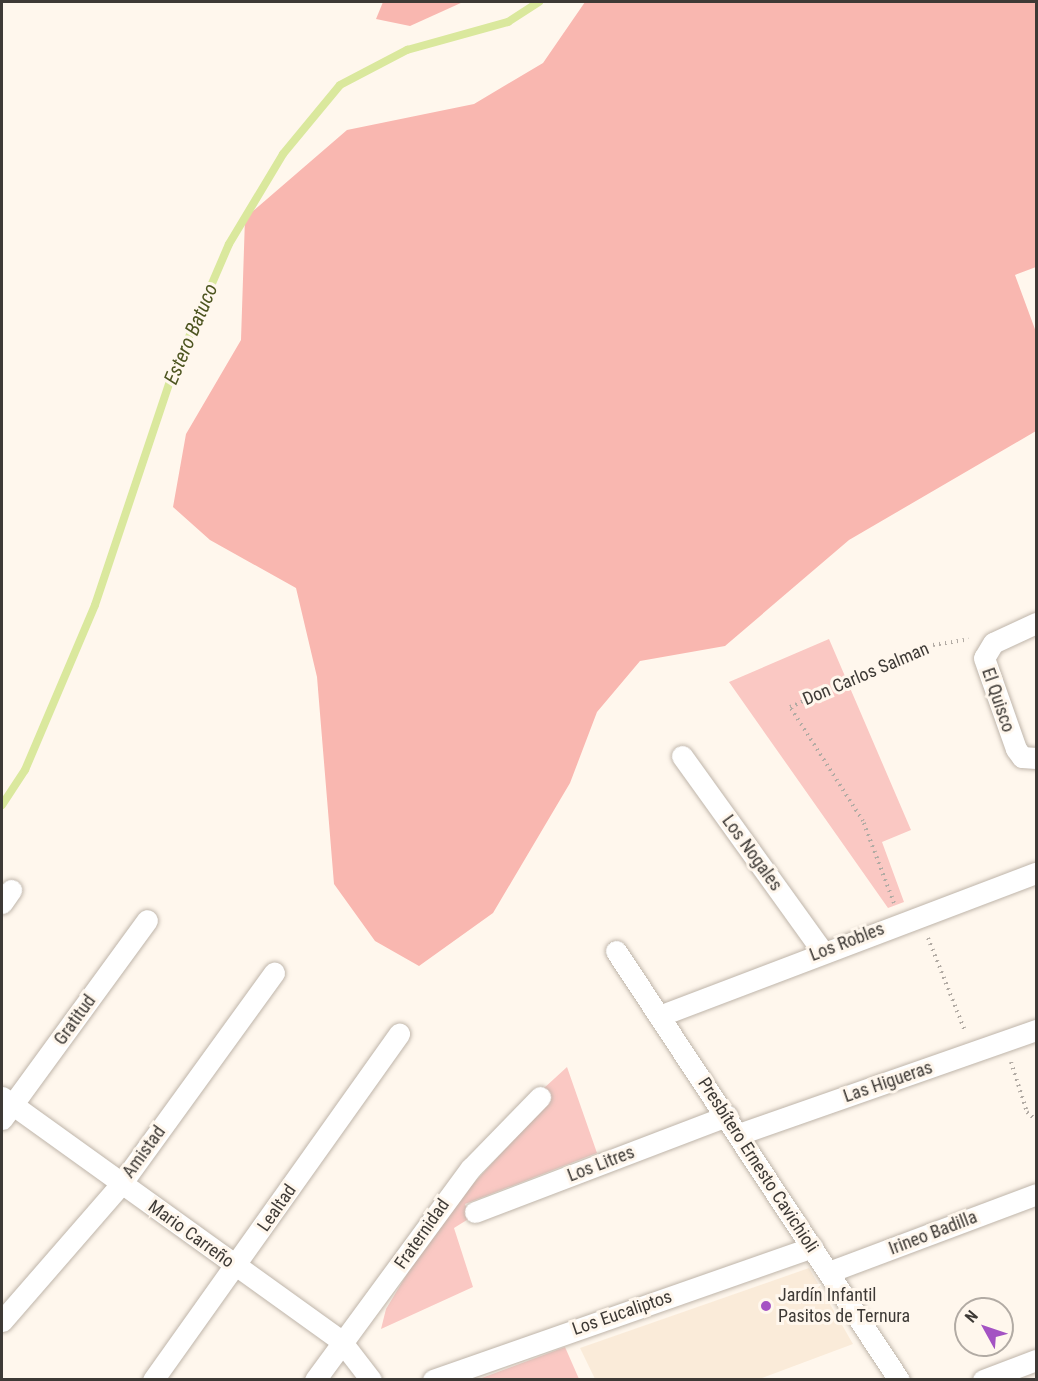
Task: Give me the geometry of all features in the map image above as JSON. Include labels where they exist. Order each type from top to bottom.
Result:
[{"type":"street","points":[[993,643],[1036,623]]},
{"type":"street","name":"El Quisco","points":[[993,643],[984,658],[991,687],[1029,757]]},
{"type":"street","name":"Los Nogales","points":[[682,756],[822,951]]},
{"type":"street","name":"Los Robles","points":[[659,1016],[822,951],[1036,873]]},
{"type":"street","name":"Gratitud","points":[[6,1107],[147,920]]},
{"type":"street","name":"Presbítero Ernesto Cavichioli","points":[[616,951],[900,1380]]},
{"type":"street","name":"Amistad","points":[[2,1321],[121,1184],[274,973]]},
{"type":"street","name":"Las Higueras","points":[[739,1134],[1036,1030]]},
{"type":"street","name":"Lealtad","points":[[153,1380],[399,1034]]},
{"type":"street","name":"Fraternidad","points":[[315,1380],[341,1341],[471,1168],[540,1097]]},
{"type":"street","name":"Mario Carreño","points":[[6,1107],[121,1184],[341,1341],[371,1380]]},
{"type":"street","name":"Los Litres","points":[[476,1212],[727,1116]]},
{"type":"street","name":"Irineo Badilla","points":[[829,1272],[1036,1194]]},
{"type":"street","name":"Los Eucaliptos","points":[[433,1380],[812,1247]]},
{"type":"street","points":[[983,1380],[1036,1360]]},
{"type":"path","name":"Don Carlos Salman","points":[[910,918],[863,821],[790,706],[933,645],[963,639],[993,643]]},
{"type":"path","points":[[910,918],[973,1052]]},
{"type":"path","points":[[1004,1041],[1027,1112],[1036,1120]]},
{"type":"shaded area","points":[[383,2],[463,2],[410,26],[376,19]]},
{"type":"shaded area","points":[[585,2],[1036,2],[1036,267],[1015,275],[1036,332],[1036,431],[849,540],[725,646],[640,661],[597,712],[570,783],[493,913],[419,966],[375,941],[334,884],[317,677],[296,588],[210,540],[173,507],[186,434],[241,340],[245,218],[347,130],[474,104],[543,63]]},
{"type":"shaded area","points":[[829,639],[911,830],[882,842],[904,902],[888,908],[729,682]]},
{"type":"shaded area","points":[[567,1067],[597,1153],[465,1204],[470,1218],[454,1228],[473,1287],[381,1329],[386,1309],[439,1221],[551,1099],[543,1089]]},
{"type":"shaded area","name":"Jardín Infantil Pasitos de Ternura","points":[[809,1268],[853,1344],[759,1379],[595,1379],[580,1348]]},
{"type":"shaded area","points":[[565,1347],[579,1379],[479,1379]]},
{"type":"waterway","name":"Estero Batuco","points":[[2,805],[25,770],[95,605],[170,381],[229,244],[283,154],[340,85],[407,50],[508,22],[539,2]]},
{"type":"place","name":"Jardín Infantil Pasitos de Ternura","points":[[766,1306]]}]
